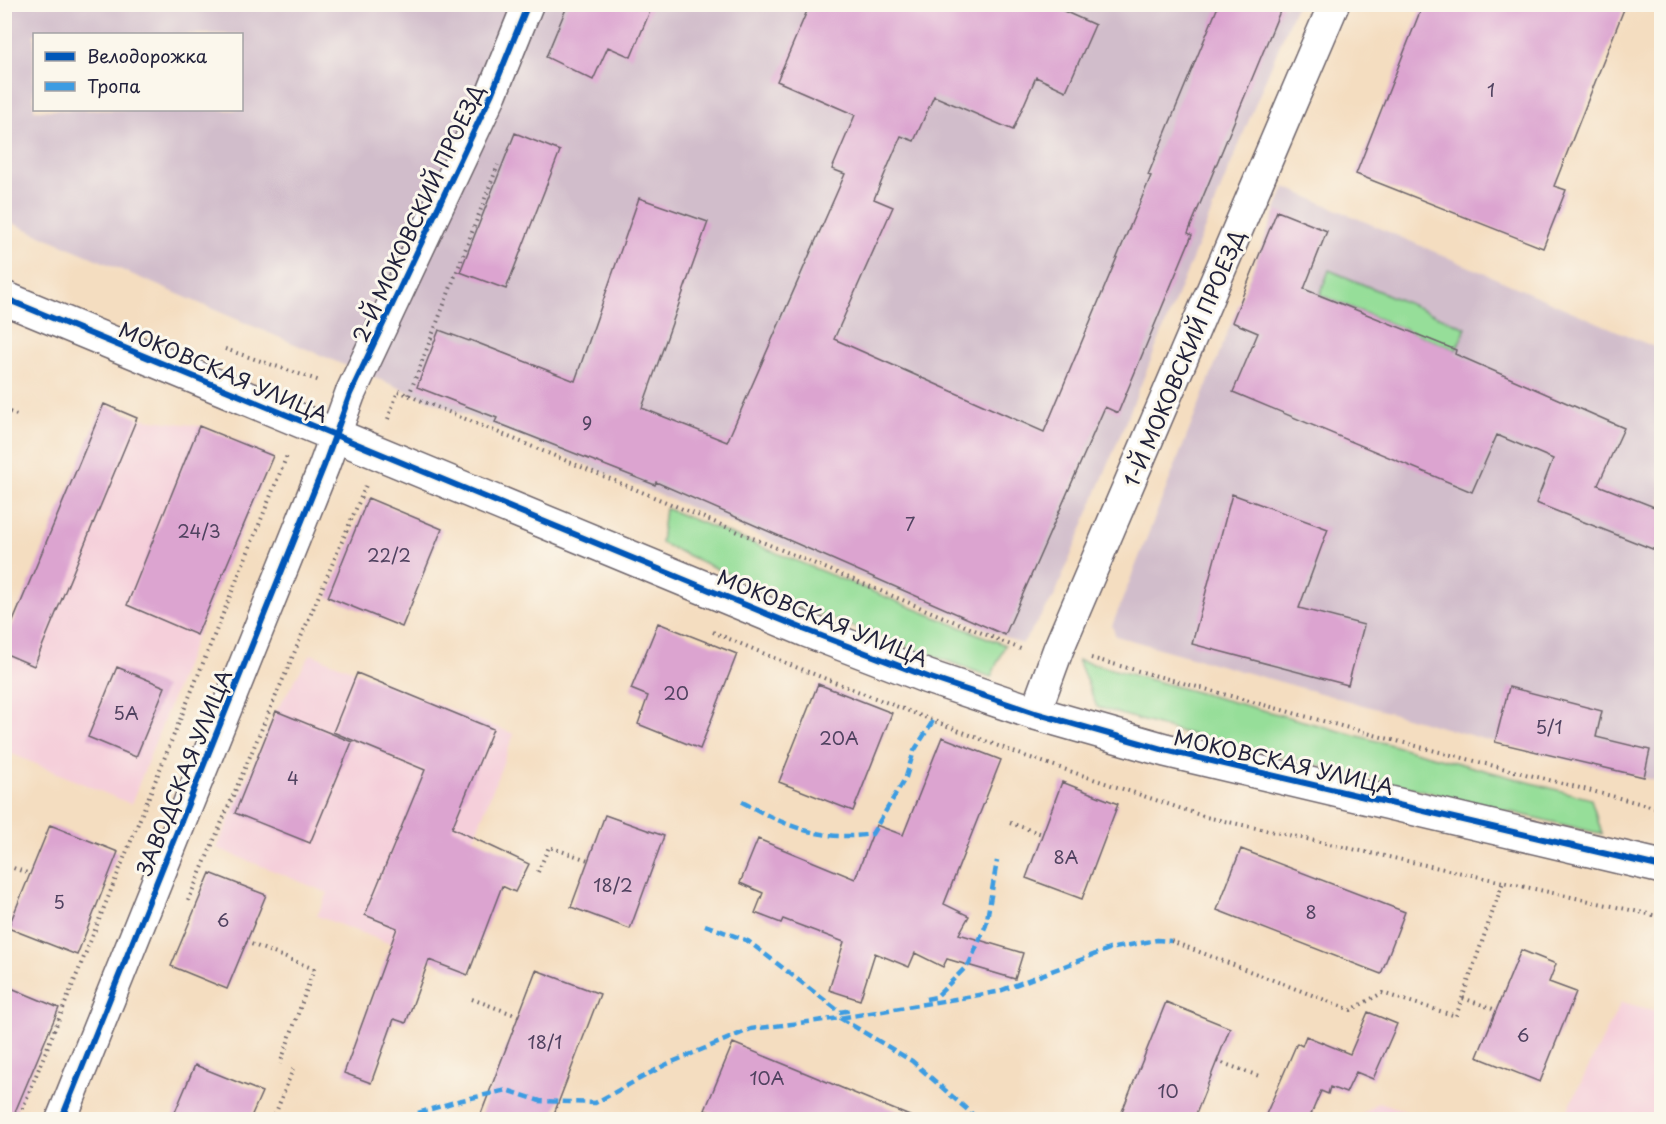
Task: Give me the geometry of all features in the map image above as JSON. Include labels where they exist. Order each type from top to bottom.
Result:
[{"type":"street","name":"2-Й МОКОВСКИЙ ПРОЕЗД","points":[[334,436],[350,394],[492,93],[528,4]]},
{"type":"street","name":"1-Й МОКОВСКИЙ ПРОЕЗД","points":[[1035,713],[1056,656],[1334,4]]},
{"type":"street","name":"МОКОВСКАЯ УЛИЦА","points":[[4,298],[806,630],[928,677],[1035,713],[1165,750],[1662,867]]},
{"type":"street","name":"ЗАВОДСКАЯ УЛИЦА","points":[[61,1119],[334,436]]},
{"type":"path","points":[[409,395],[501,157]]},
{"type":"path","points":[[387,422],[398,391],[1056,656],[1662,809]]},
{"type":"path","points":[[4,410],[17,415]]},
{"type":"path","points":[[18,1119],[291,447],[295,419]]},
{"type":"path","points":[[183,912],[370,474]]},
{"type":"path","points":[[1010,823],[1042,834]]},
{"type":"path","points":[[538,873],[549,847],[588,860]]},
{"type":"path","points":[[8,866],[30,874]]},
{"type":"path","points":[[1171,941],[1351,1010],[1382,993],[1456,1016],[1503,882],[1662,917]]},
{"type":"path","points":[[246,942],[314,969],[280,1064]]},
{"type":"path","points":[[1463,998],[1496,1010]]},
{"type":"path","points":[[472,999],[518,1016]]},
{"type":"path","points":[[1217,1061],[1259,1076]]},
{"type":"path","points":[[273,1119],[294,1069]]},
{"type":"shaded area","points":[[4,5],[1296,5],[1054,597],[1022,644],[337,362],[5,220]]},
{"type":"shaded area","points":[[1285,187],[1661,350],[1661,782],[1495,742],[1116,636],[1112,626]]},
{"type":"shaded area","points":[[104,404],[137,418],[199,426],[273,456],[197,635],[131,804],[5,751],[5,643]]},
{"type":"shaded area","points":[[311,654],[514,734],[428,958],[317,916],[328,893],[217,848],[276,711]]},
{"type":"shaded area","points":[[1621,1002],[1661,1012],[1661,1119],[1563,1119]]},
{"type":"shaded area","points":[[1378,1102],[1397,1108],[1421,1119],[1356,1119]]},
{"type":"green space","points":[[1329,270],[1466,328],[1456,350],[1320,295]]},
{"type":"green space","points":[[665,508],[1005,645],[991,677],[802,608],[661,543]]},
{"type":"green space","points":[[1078,660],[1591,799],[1602,834],[1174,730],[1097,707]]},
{"type":"building","points":[[568,4],[653,4],[631,57],[608,47],[593,80],[546,57]]},
{"type":"building","points":[[810,4],[1048,4],[1095,25],[1066,91],[1036,77],[1013,130],[934,96],[914,141],[901,136],[874,199],[893,207],[834,339],[1044,432],[1151,176],[1148,175],[1219,4],[1283,4],[1188,233],[1192,235],[1118,413],[1105,407],[1005,635],[656,482],[655,485],[495,422],[497,418],[417,387],[439,330],[575,381],[639,198],[708,222],[642,408],[727,442],[845,174],[832,169],[855,115],[777,81]]},
{"type":"building","points":[[1423,4],[1626,4],[1554,186],[1566,190],[1543,248],[1356,174]]},
{"type":"building","points":[[515,133],[560,151],[506,289],[460,272]]},
{"type":"building","points":[[1277,211],[1327,231],[1304,289],[1456,350],[1455,354],[1624,428],[1598,485],[1662,510],[1662,534],[1655,550],[1536,503],[1553,459],[1497,435],[1472,492],[1233,392],[1258,333],[1232,322]]},
{"type":"building","points":[[104,404],[137,418],[34,666],[4,653],[4,643]]},
{"type":"building","points":[[199,426],[273,456],[197,635],[127,605]]},
{"type":"building","points":[[1232,494],[1328,529],[1299,608],[1364,625],[1348,685],[1192,644]]},
{"type":"building","points":[[368,498],[442,529],[402,627],[328,597]]},
{"type":"building","points":[[658,623],[737,654],[700,749],[638,724],[648,696],[631,689]]},
{"type":"building","points":[[117,667],[165,687],[136,757],[88,737]]},
{"type":"building","points":[[357,673],[493,729],[452,828],[529,864],[515,892],[502,886],[468,975],[429,960],[406,1023],[394,1019],[371,1083],[344,1073],[397,928],[365,915],[425,770],[333,732]]},
{"type":"building","points":[[818,684],[892,713],[853,811],[779,782]]},
{"type":"building","points":[[1509,687],[1602,711],[1596,737],[1650,750],[1644,777],[1495,742]]},
{"type":"building","points":[[276,711],[352,742],[310,843],[235,813]]},
{"type":"building","points":[[942,737],[1001,760],[944,904],[969,916],[959,934],[1023,953],[1015,979],[947,959],[943,967],[915,953],[909,967],[875,953],[860,1000],[829,990],[844,942],[783,919],[781,923],[755,913],[763,893],[740,883],[758,839],[855,879],[876,825],[903,835]]},
{"type":"building","points":[[1062,782],[1118,804],[1082,899],[1026,878]]},
{"type":"building","points":[[605,815],[664,836],[630,929],[571,907]]},
{"type":"building","points":[[50,825],[118,852],[77,955],[8,928]]},
{"type":"building","points":[[1241,849],[1405,912],[1381,974],[1217,910]]},
{"type":"building","points":[[210,873],[266,895],[227,989],[171,966]]},
{"type":"building","points":[[1521,950],[1556,964],[1549,982],[1576,992],[1540,1082],[1477,1057]]},
{"type":"building","points":[[536,970],[600,994],[552,1119],[479,1119]]},
{"type":"building","points":[[4,985],[59,1008],[12,1119],[4,1119]]},
{"type":"building","points":[[1166,1002],[1230,1028],[1194,1119],[1119,1119]]},
{"type":"building","points":[[1368,1012],[1397,1024],[1373,1079],[1356,1072],[1346,1093],[1330,1087],[1328,1094],[1321,1091],[1309,1119],[1264,1119],[1297,1043],[1302,1046],[1306,1036],[1350,1054]]},
{"type":"building","points":[[733,1043],[917,1119],[727,1119],[705,1110]]},
{"type":"building","points":[[195,1065],[262,1092],[250,1119],[172,1119]]},
{"type":"marked path","points":[[742,802],[789,825],[820,834],[836,836],[872,834],[906,777],[914,751],[933,721]]},
{"type":"marked path","points":[[926,999],[936,997],[969,964],[986,925],[997,861]]},
{"type":"marked path","points":[[705,925],[748,941],[840,1012],[852,1010]]},
{"type":"marked path","points":[[418,1113],[507,1090],[540,1101],[595,1103],[665,1065],[751,1029],[840,1018],[997,992],[1109,949],[1157,940],[1171,941]]},
{"type":"marked path","points":[[840,1018],[912,1061],[979,1120]]},
{"type":"cycle path","points":[[61,1120],[324,466],[350,394],[492,93],[528,4]]},
{"type":"cycle path","points":[[4,298],[806,630],[928,677],[1035,713],[1165,750],[1662,867]]}]
